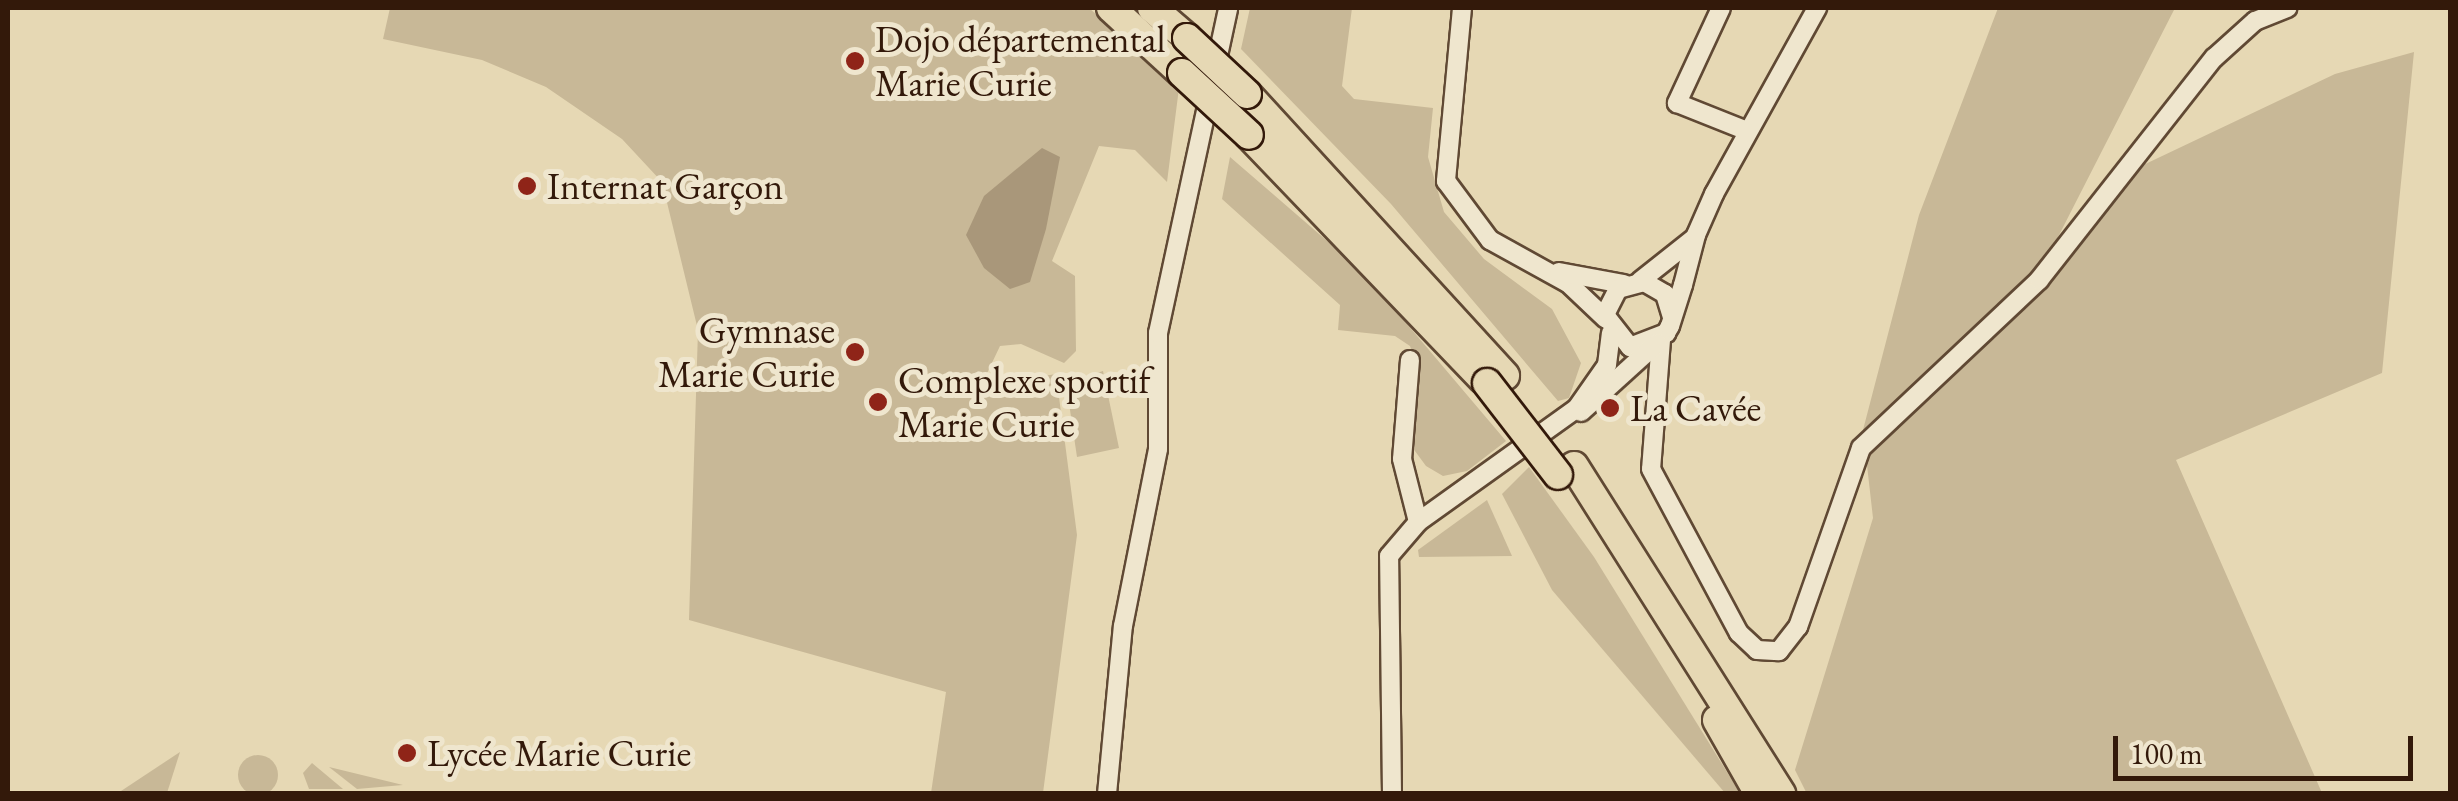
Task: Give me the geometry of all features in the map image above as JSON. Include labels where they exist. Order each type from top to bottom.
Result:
[{"type":"main road","points":[[1110,8],[1249,135],[1496,379]]},
{"type":"main road","points":[[1152,8],[1247,94],[1496,379],[1566,470],[1781,794]]},
{"type":"main road","points":[[1566,470],[1759,794]]},
{"type":"street","points":[[1107,794],[1122,626],[1158,450],[1158,333],[1228,8]]},
{"type":"street","points":[[1462,8],[1446,182],[1490,240],[1544,268],[1630,347],[1659,341]]},
{"type":"street","points":[[1721,8],[1677,104],[1745,130]]},
{"type":"street","points":[[1392,794],[1383,584],[1389,556],[1418,522],[1620,386],[1659,341],[1672,317],[1696,235],[1745,130],[1816,8]]},
{"type":"street","points":[[1659,341],[1651,469],[1738,632],[1757,650],[1779,652],[1798,627],[1862,448],[2040,280],[2214,58],[2255,21],[2288,8]]},
{"type":"street","points":[[1562,422],[1599,380],[1608,326],[1632,283],[1696,235]]},
{"type":"street","points":[[1544,268],[1632,283],[1665,294],[1672,317]]},
{"type":"street","points":[[1410,360],[1402,458],[1418,522]]},
{"type":"shaded area","name":"Complexe sportif Marie Curie","points":[[390,8],[1089,8],[1179,88],[1167,182],[1135,150],[1099,146],[1052,261],[1075,276],[1076,351],[1064,363],[1021,344],[1000,346],[981,386],[1056,374],[1077,535],[1043,793],[931,793],[946,692],[689,620],[698,330],[662,182],[622,139],[546,87],[482,60],[383,39]]},
{"type":"shaded area","points":[[1250,8],[1352,8],[1342,86],[1354,99],[1433,108],[1428,157],[1444,212],[1484,259],[1552,309],[1581,363],[1569,398],[1558,401],[1391,204],[1241,49]]},
{"type":"shaded area","points":[[1998,8],[2175,8],[2034,284],[2139,167],[2335,74],[2414,52],[2382,373],[2176,460],[2322,793],[1807,794],[1795,770],[1873,518],[1863,430],[1919,215]]},
{"type":"shaded area","points":[[1042,148],[1060,157],[1046,229],[1030,282],[1010,289],[984,268],[966,235],[984,196]]},
{"type":"shaded area","points":[[1230,157],[1363,272],[1506,441],[1467,471],[1443,476],[1426,466],[1412,447],[1420,375],[1410,346],[1395,336],[1338,330],[1340,305],[1222,199]]},
{"type":"shaded area","points":[[1103,371],[1119,448],[1077,457],[1066,383]]},
{"type":"shaded area","points":[[1529,467],[1594,557],[1740,793],[1725,793],[1552,590],[1502,494]]},
{"type":"shaded area","points":[[1487,500],[1512,556],[1419,557],[1418,550]]},
{"type":"shaded area","points":[[180,752],[167,793],[118,793]]},
{"type":"shaded area","points":[[258,755],[272,761],[278,775],[272,789],[258,795],[244,789],[238,775],[244,761]]},
{"type":"shaded area","points":[[312,763],[343,789],[309,789],[303,773]]},
{"type":"shaded area","points":[[329,767],[403,785],[357,789]]},
{"type":"place","name":"Dojo départemental Marie Curie","points":[[855,61]]},
{"type":"place","name":"Internat Garçon","points":[[527,186]]},
{"type":"place","name":"Gymnase Marie Curie","points":[[855,352]]},
{"type":"place","name":"Complexe sportif Marie Curie","points":[[878,402]]},
{"type":"place","name":"La Cavée","points":[[1610,408]]},
{"type":"place","name":"Lycée Marie Curie","points":[[407,753]]}]
